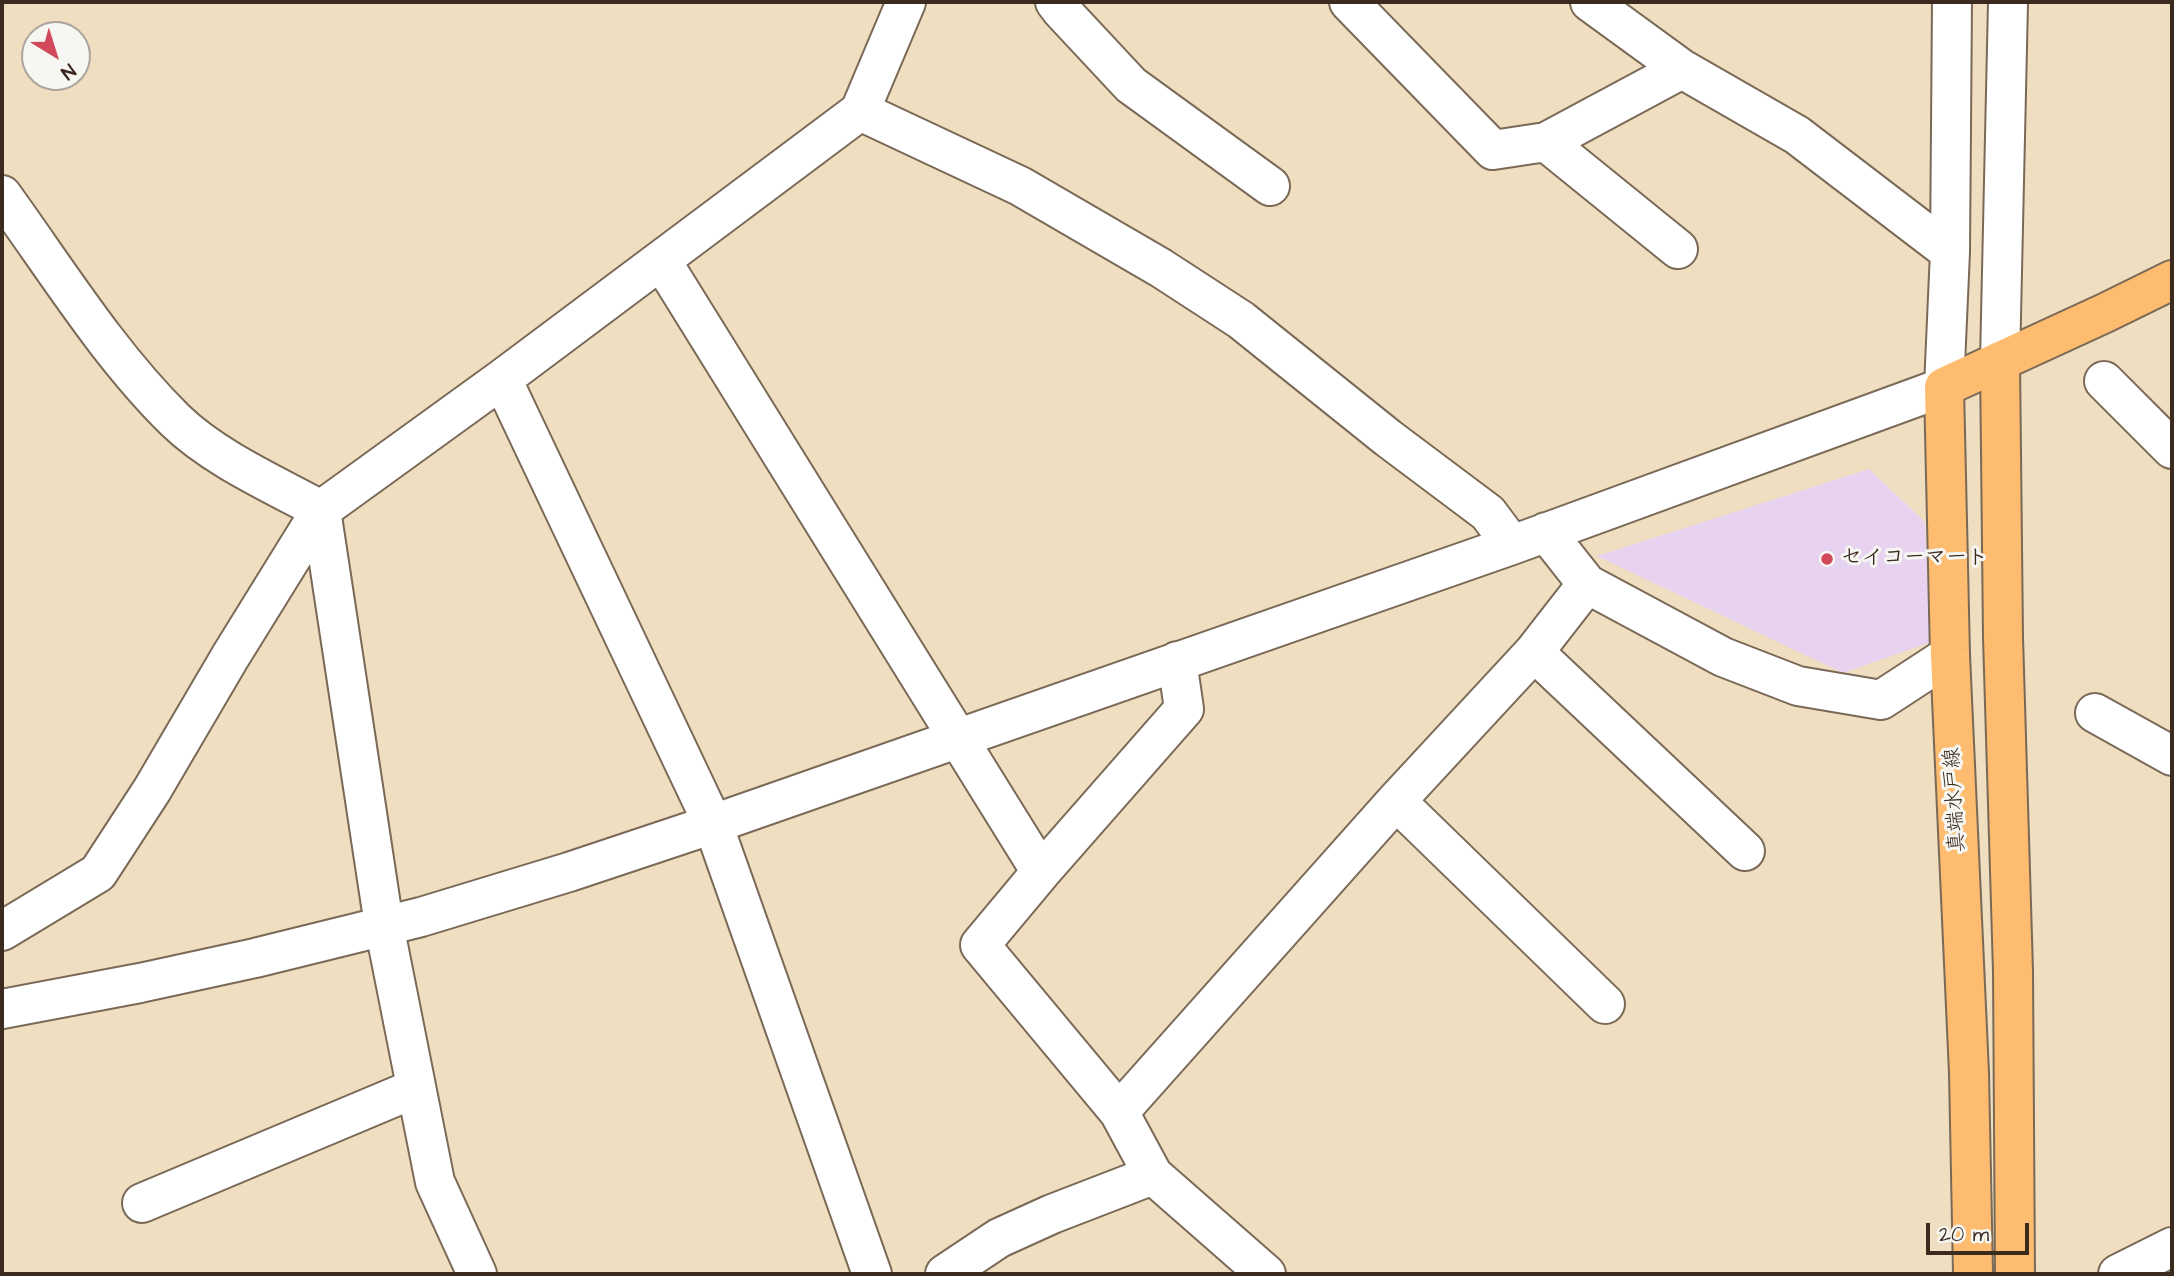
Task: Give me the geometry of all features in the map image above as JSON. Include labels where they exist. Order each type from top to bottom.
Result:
[{"type":"main road","points":[[1944,387],[2172,280]]},
{"type":"main road","points":[[2000,361],[2015,1274]]},
{"type":"main road","name":"真端水戸線","points":[[1944,387],[1950,655],[1969,1073],[1973,1274]]},
{"type":"street","points":[[2,930],[98,873],[152,790],[321,510],[502,379],[860,111],[906,2]]},
{"type":"street","points":[[1055,2],[1131,85],[1270,186]]},
{"type":"street","points":[[1349,2],[1493,150],[1546,142],[1682,69]]},
{"type":"street","points":[[1590,2],[1682,69],[1797,135],[1950,252]]},
{"type":"street","points":[[2,1009],[153,981],[255,958],[421,917],[569,872],[1529,539],[1944,387],[1950,252],[1952,2]]},
{"type":"street","points":[[2000,361],[2008,2]]},
{"type":"street","points":[[860,111],[1020,186],[1161,268],[1241,320],[1388,438],[1587,584],[1723,657],[1798,686],[1881,700],[1950,655]]},
{"type":"street","points":[[1546,142],[1678,249]]},
{"type":"street","points":[[2,195],[115,351],[176,421],[213,449],[321,510]]},
{"type":"street","points":[[661,260],[1041,872]]},
{"type":"street","points":[[502,379],[713,824],[872,1274]]},
{"type":"street","points":[[2104,381],[2172,449]]},
{"type":"street","points":[[321,510],[384,926],[435,1182],[468,1271]]},
{"type":"street","points":[[1119,1112],[1396,801],[1534,652],[1587,584]]},
{"type":"street","points":[[1534,652],[1745,851]]},
{"type":"street","points":[[1177,661],[1184,709],[980,945],[1119,1112],[1153,1175],[1266,1274]]},
{"type":"street","points":[[2095,713],[2172,756]]},
{"type":"street","points":[[1396,801],[1605,1004]]},
{"type":"street","points":[[142,1203],[416,1088]]},
{"type":"street","points":[[945,1274],[999,1238],[1052,1214],[1153,1175]]},
{"type":"street","points":[[2118,1274],[2172,1247]]},
{"type":"shaded area","points":[[1869,469],[1925,522],[1931,642],[1843,673],[1597,556]]},
{"type":"place","name":"セイコーマート","points":[[1827,559]]}]
